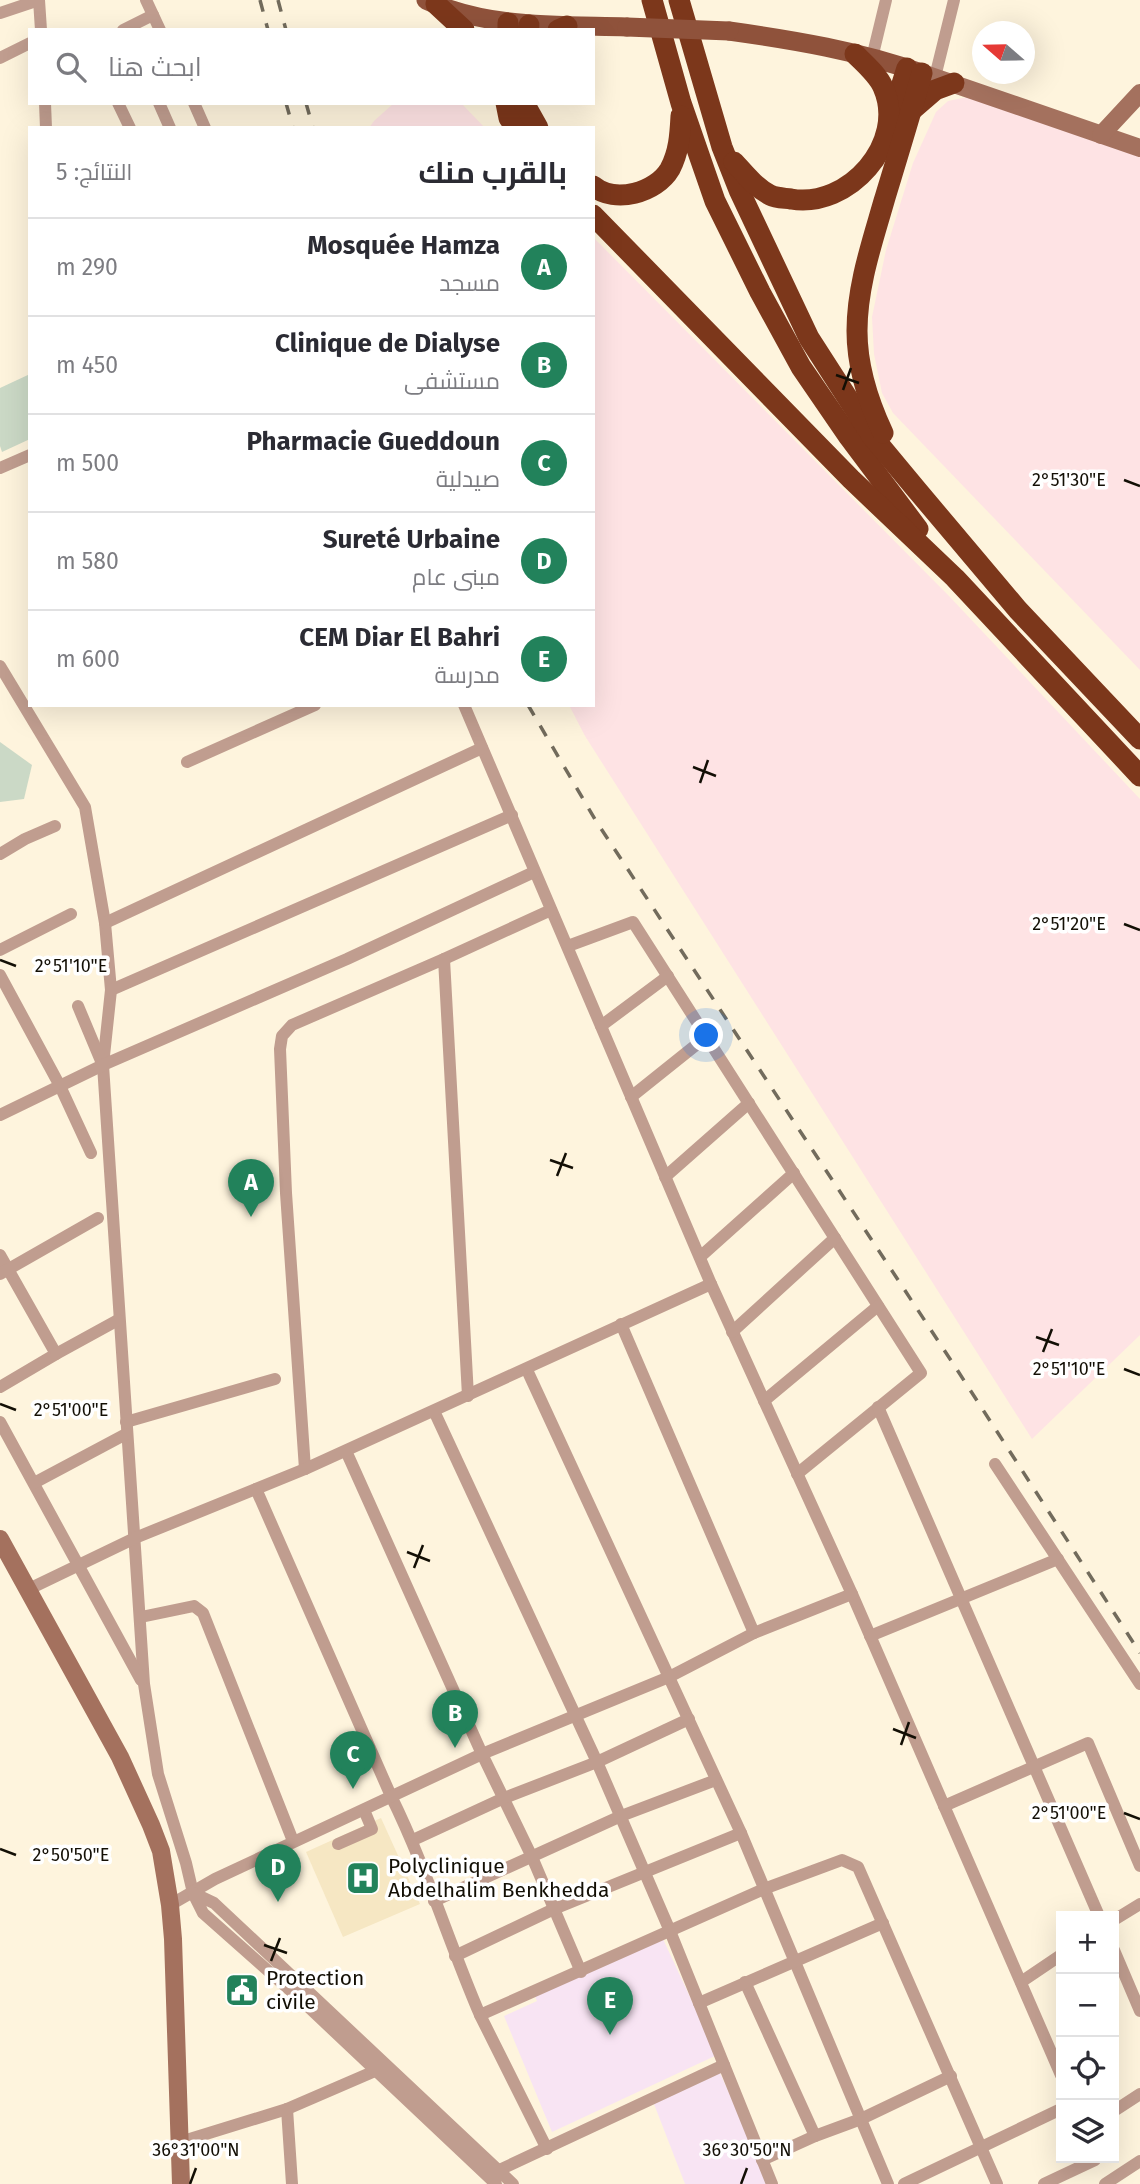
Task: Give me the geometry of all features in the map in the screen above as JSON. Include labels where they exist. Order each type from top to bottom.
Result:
[{"type":"highway","points":[[652,0],[681,103],[715,201],[760,292],[801,367],[849,437],[955,578]]},
{"type":"highway","points":[[679,0],[722,147],[739,190],[809,338],[872,436],[1018,610],[1140,739]]},
{"type":"highway","points":[[431,2],[462,28]]},
{"type":"highway","points":[[722,147],[751,182],[771,196],[796,200],[822,199],[846,187],[869,167],[880,149],[888,126],[888,102],[882,84],[863,56]]},
{"type":"highway","points":[[888,126],[930,75]]},
{"type":"highway","points":[[916,489],[885,438],[870,404],[860,367],[857,331],[860,290],[867,257],[912,111],[930,75]]},
{"type":"highway","points":[[912,111],[934,90],[930,75]]},
{"type":"highway","points":[[595,188],[622,197],[644,191],[668,172],[679,146],[681,103]]},
{"type":"highway","points":[[506,105],[509,118],[515,126]]},
{"type":"highway","points":[[525,105],[537,126]]},
{"type":"highway","points":[[595,217],[851,479],[955,578],[1140,776]]},
{"type":"main road","points":[[431,2],[471,17],[518,27],[729,31],[789,39],[930,75]]},
{"type":"street","points":[[0,13],[39,0],[41,28]]},
{"type":"street","points":[[146,0],[159,28]]},
{"type":"street","points":[[863,56],[886,0]]},
{"type":"street","points":[[954,0],[930,75],[1140,148]]},
{"type":"street","points":[[127,28],[153,15]]},
{"type":"street","points":[[0,58],[28,44]]},
{"type":"street","points":[[1101,135],[1140,93]]},
{"type":"street","points":[[45,105],[46,126]]},
{"type":"street","points":[[119,105],[129,126]]},
{"type":"street","points":[[160,105],[169,126]]},
{"type":"street","points":[[195,105],[204,126]]},
{"type":"street","points":[[0,468],[28,457]]},
{"type":"street","points":[[0,666],[25,696]]},
{"type":"street","points":[[31,707],[85,807],[105,923],[111,990],[103,1065],[144,1684],[158,1774],[193,1893],[203,1913],[300,1999],[486,2174],[513,2184]]},
{"type":"street","points":[[187,762],[310,707]]},
{"type":"street","points":[[465,707],[699,1257],[852,1594],[1056,2063]]},
{"type":"street","points":[[105,923],[482,748]]},
{"type":"street","points":[[111,990],[512,815]]},
{"type":"street","points":[[0,854],[55,826]]},
{"type":"street","points":[[0,1115],[103,1065],[347,959],[534,872]]},
{"type":"street","points":[[305,1469],[286,1194],[280,1049],[282,1036],[292,1025],[551,910]]},
{"type":"street","points":[[0,950],[71,914]]},
{"type":"street","points":[[568,946],[633,922],[921,1373],[797,1474]]},
{"type":"street","points":[[444,959],[468,1396]]},
{"type":"street","points":[[0,975],[60,1086],[91,1153]]},
{"type":"street","points":[[601,1026],[668,976]]},
{"type":"street","points":[[78,1006],[103,1065]]},
{"type":"street","points":[[631,1097],[706,1037]]},
{"type":"street","points":[[665,1177],[749,1103]]},
{"type":"street","points":[[699,1257],[794,1173]]},
{"type":"street","points":[[4,1272],[98,1218]]},
{"type":"street","points":[[733,1332],[835,1238]]},
{"type":"street","points":[[0,1255],[4,1272],[56,1354]]},
{"type":"street","points":[[29,1589],[135,1538],[346,1451],[711,1284]]},
{"type":"street","points":[[764,1401],[878,1306]]},
{"type":"street","points":[[0,1387],[118,1320]]},
{"type":"street","points":[[621,1324],[754,1633]]},
{"type":"street","points":[[527,1370],[741,1832],[888,2184]]},
{"type":"street","points":[[34,1483],[126,1428],[275,1379]]},
{"type":"street","points":[[878,1408],[1097,1911]]},
{"type":"street","points":[[434,1411],[621,1816],[772,2184]]},
{"type":"street","points":[[0,1422],[144,1684]]},
{"type":"street","points":[[346,1451],[482,1754],[532,1857],[581,1972]]},
{"type":"street","points":[[995,1464],[1140,1684]]},
{"type":"street","points":[[256,1489],[391,1796],[413,1840],[455,1956],[480,2015],[547,2149]]},
{"type":"street","points":[[0,1539],[120,1758],[161,1851],[170,1905],[181,2184]]},
{"type":"street","points":[[870,1636],[1058,1559]]},
{"type":"street","points":[[170,1905],[215,1879],[293,1841],[482,1754],[668,1677],[754,1633],[852,1594]]},
{"type":"street","points":[[141,1617],[194,1606],[203,1613],[293,1841]]},
{"type":"street","points":[[413,1840],[504,1798],[597,1762],[689,1719]]},
{"type":"street","points":[[944,1806],[1088,1743],[1140,1866]]},
{"type":"street","points":[[434,1901],[621,1816],[716,1780]]},
{"type":"street","points":[[338,1844],[372,1829],[363,1810]]},
{"type":"street","points":[[455,1956],[554,1909],[741,1832]]},
{"type":"street","points":[[480,2015],[764,1889],[842,1860],[858,1867],[997,2184]]},
{"type":"street","points":[[193,1893],[214,1903],[498,2178]]},
{"type":"street","points":[[1119,1917],[1140,1904]]},
{"type":"street","points":[[699,2003],[883,1923]]},
{"type":"street","points":[[1021,1982],[1056,1958]]},
{"type":"street","points":[[1119,1962],[1140,2011]]},
{"type":"street","points":[[745,1982],[815,2136]]},
{"type":"street","points":[[498,2178],[547,2149],[724,2066]]},
{"type":"street","points":[[180,2142],[287,2109],[375,2071]]},
{"type":"street","points":[[762,2161],[815,2136],[861,2119],[951,2076]]},
{"type":"street","points":[[1119,2108],[1140,2094]]},
{"type":"street","points":[[287,2109],[292,2184]]},
{"type":"street","points":[[904,2184],[1056,2111]]},
{"type":"street","points":[[1096,2163],[1104,2184],[1140,2161]]},
{"type":"street","points":[[1044,2184],[1087,2163]]},
{"type":"shaded area","points":[[967,97],[1140,152],[1140,670],[893,413],[882,393],[874,354],[872,317],[886,250],[913,163],[936,112],[948,101]]},
{"type":"shaded area","points":[[392,105],[463,105],[483,126],[370,126]]},
{"type":"shaded area","points":[[595,239],[949,596],[1140,799],[1140,1335],[1032,1439],[585,736],[570,707],[595,707]]},
{"type":"shaded area","name":"Polyclinique Abdelhalim Benkhedda","points":[[381,1818],[420,1904],[343,1937],[306,1852]]},
{"type":"shaded area","points":[[663,1939],[717,2055],[552,2132],[504,2016],[537,2001],[534,1994]]},
{"type":"shaded area","points":[[720,2073],[770,2184],[685,2184],[654,2104]]},
{"type":"green space","points":[[28,375],[28,440],[2,452],[0,446],[0,388]]},
{"type":"green space","points":[[0,742],[32,765],[24,799],[0,802]]},
{"type":"railway","points":[[260,0],[267,28]]},
{"type":"railway","points":[[278,0],[285,28]]},
{"type":"railway","points":[[287,105],[292,126]]},
{"type":"railway","points":[[307,105],[312,126]]},
{"type":"railway","points":[[529,707],[596,821],[1140,1653]]},
{"type":"place","name":"Mosquée Hamza","points":[[251,1217]]},
{"type":"place","name":"Clinique de Dialyse","points":[[455,1748]]},
{"type":"place","name":"Pharmacie Gueddoun","points":[[353,1789]]},
{"type":"place","name":"Polyclinique Abdelhalim Benkhedda","points":[[363,1878]]},
{"type":"place","name":"Sureté Urbaine","points":[[278,1902]]},
{"type":"place","name":"Protection civile","points":[[242,1990]]},
{"type":"place","name":"CEM Diar El Bahri","points":[[610,2035]]}]
